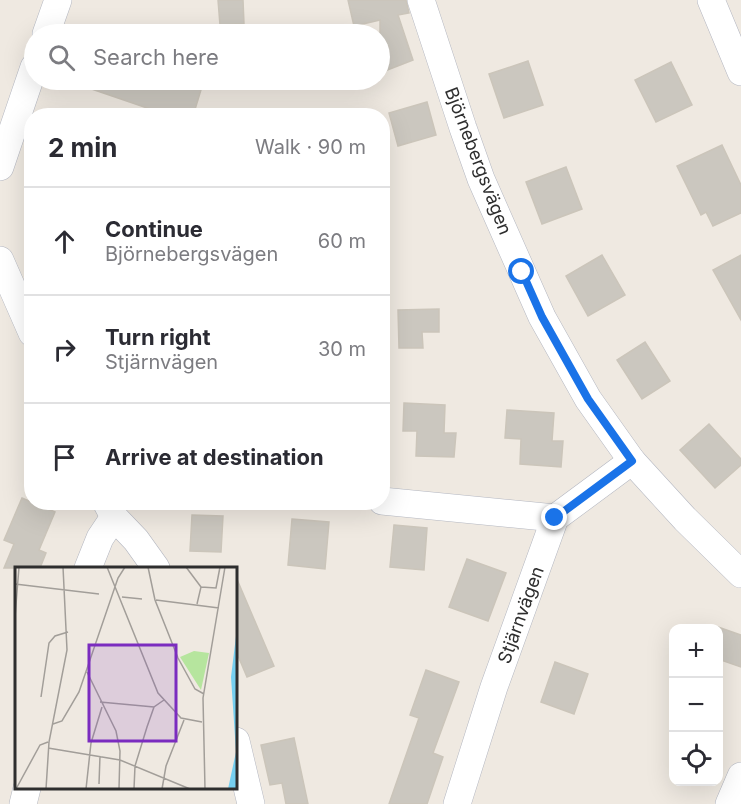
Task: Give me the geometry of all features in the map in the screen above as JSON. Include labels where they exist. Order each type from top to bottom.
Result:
[{"type":"street","points":[[50,24],[58,0]]},
{"type":"street","name":"Björnebergsvägen","points":[[421,0],[482,179],[542,317],[588,399],[632,461],[684,519],[741,574]]},
{"type":"street","points":[[711,0],[741,72]]},
{"type":"street","points":[[0,167],[26,90]]},
{"type":"street","points":[[0,260],[24,315]]},
{"type":"street","points":[[390,502],[555,518],[632,461]]},
{"type":"street","points":[[88,567],[110,510],[155,567]]},
{"type":"street","name":"Stjärnvägen","points":[[457,804],[494,687],[555,518]]},
{"type":"street","points":[[237,745],[251,804]]},
{"type":"street","points":[[729,804],[741,776]]},
{"type":"street","points":[[23,804],[27,789]]},
{"type":"building","points":[[218,0],[243,0],[244,24],[220,24]]},
{"type":"building","points":[[348,0],[406,0],[409,13],[398,15],[413,60],[390,69],[390,24],[380,24],[380,20],[354,24]]},
{"type":"building","points":[[528,61],[543,105],[504,118],[489,74]]},
{"type":"building","points":[[671,62],[692,105],[656,122],[635,80]]},
{"type":"building","points":[[94,90],[201,90],[195,108],[147,108]]},
{"type":"building","points":[[427,102],[436,135],[398,146],[390,113]]},
{"type":"building","points":[[722,145],[741,185],[741,213],[713,226],[706,212],[701,215],[677,166]]},
{"type":"building","points":[[566,167],[582,209],[542,224],[526,182]]},
{"type":"building","points":[[602,255],[625,295],[588,316],[566,276]]},
{"type":"building","points":[[741,255],[741,320],[713,270]]},
{"type":"building","points":[[439,309],[439,332],[422,332],[423,348],[399,348],[398,310]]},
{"type":"building","points":[[645,342],[670,381],[642,399],[617,360]]},
{"type":"building","points":[[404,403],[445,405],[444,433],[456,433],[454,457],[416,456],[417,431],[403,431]]},
{"type":"building","points":[[507,410],[554,413],[552,441],[563,441],[561,467],[520,464],[521,439],[505,438]]},
{"type":"building","points":[[709,424],[741,459],[741,465],[715,488],[680,450]]},
{"type":"building","points":[[22,498],[24,499],[24,510],[55,512],[39,550],[46,553],[40,567],[4,568],[14,544],[4,540]]},
{"type":"building","points":[[192,515],[223,516],[221,552],[190,551]]},
{"type":"building","points":[[292,519],[329,522],[325,569],[288,565]]},
{"type":"building","points":[[394,525],[427,528],[424,570],[390,567]]},
{"type":"building","points":[[467,559],[506,573],[488,621],[449,607]]},
{"type":"building","points":[[237,579],[274,666],[247,677],[237,653]]},
{"type":"building","points":[[723,629],[741,635],[741,667],[723,661]]},
{"type":"building","points":[[555,662],[588,674],[574,714],[541,702]]},
{"type":"building","points":[[426,670],[459,682],[433,753],[443,757],[427,804],[389,804],[419,718],[410,715]]},
{"type":"building","points":[[294,738],[308,804],[286,804],[282,783],[270,785],[261,745]]},
{"type":"route","points":[[522,272],[542,317],[588,399],[632,461],[555,518]]}]
